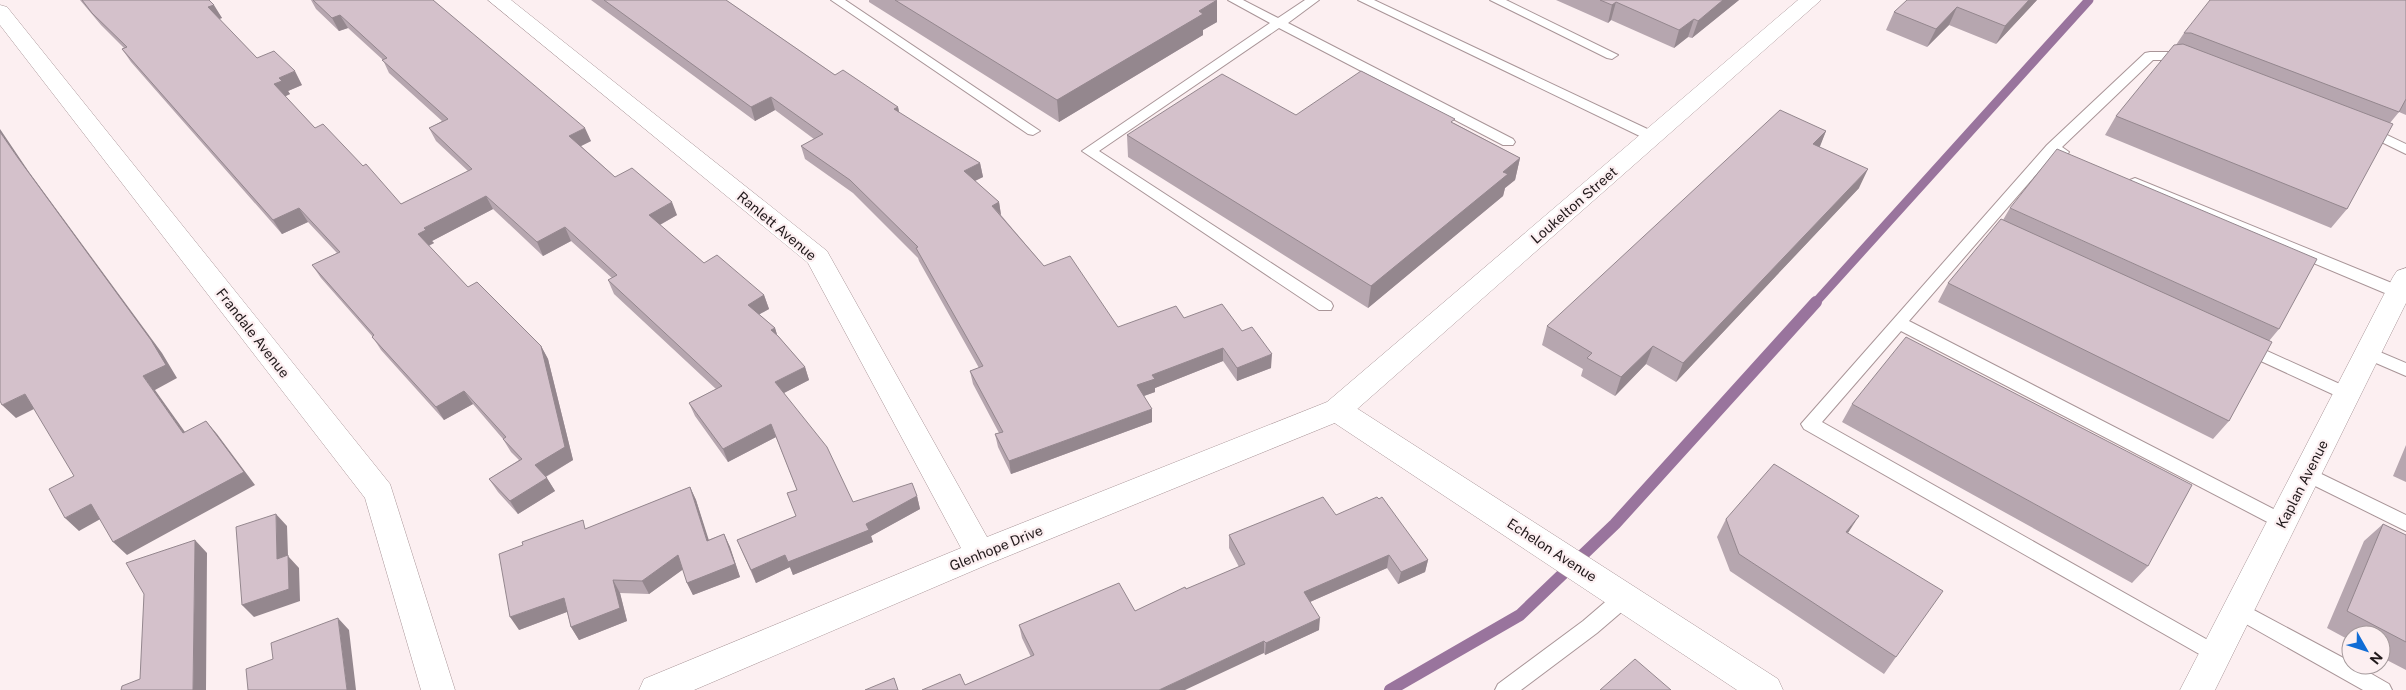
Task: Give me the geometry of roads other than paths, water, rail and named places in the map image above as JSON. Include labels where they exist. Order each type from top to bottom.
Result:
[{"type":"street","name":"Ranlett Avenue","points":[[498,0],[818,257],[980,554]]},
{"type":"street","name":"Loukelton Street","points":[[1337,410],[1811,0]]},
{"type":"street","name":"Frandale Avenue","points":[[0,11],[379,493],[438,690]]},
{"type":"street","name":"Kaplan Avenue","points":[[2197,690],[2402,285]]},
{"type":"street","name":"Glenhope Drive","points":[[656,690],[980,554],[1337,410]]},
{"type":"street","name":"Echelon Avenue","points":[[1337,410],[1766,690]]},
{"type":"lane","points":[[837,0],[1033,131]]},
{"type":"lane","points":[[1234,0],[1508,142]]},
{"type":"lane","points":[[1313,0],[1089,151],[1325,306]]},
{"type":"lane","points":[[1496,0],[1612,56]]},
{"type":"lane","points":[[1367,1],[1653,137]]},
{"type":"lane","points":[[2201,66],[2174,56],[2150,56],[2052,148],[1810,424],[2215,654]]},
{"type":"lane","points":[[2354,125],[2406,150]]},
{"type":"lane","points":[[2052,148],[2079,159]]},
{"type":"lane","points":[[2125,178],[2402,285]]},
{"type":"lane","points":[[1983,226],[2001,235]]},
{"type":"lane","points":[[1898,323],[2283,522]]},
{"type":"lane","points":[[2232,341],[2347,394]]},
{"type":"lane","points":[[2368,353],[2406,370]]},
{"type":"lane","points":[[2307,474],[2406,523]]},
{"type":"lane","points":[[1505,690],[1582,633],[1625,597]]},
{"type":"lane","points":[[2237,609],[2382,690]]},
{"type":"waterway","points":[[1815,303],[2089,0]]},
{"type":"waterway","points":[[1390,690],[1520,615],[1615,524],[1816,302]]}]
